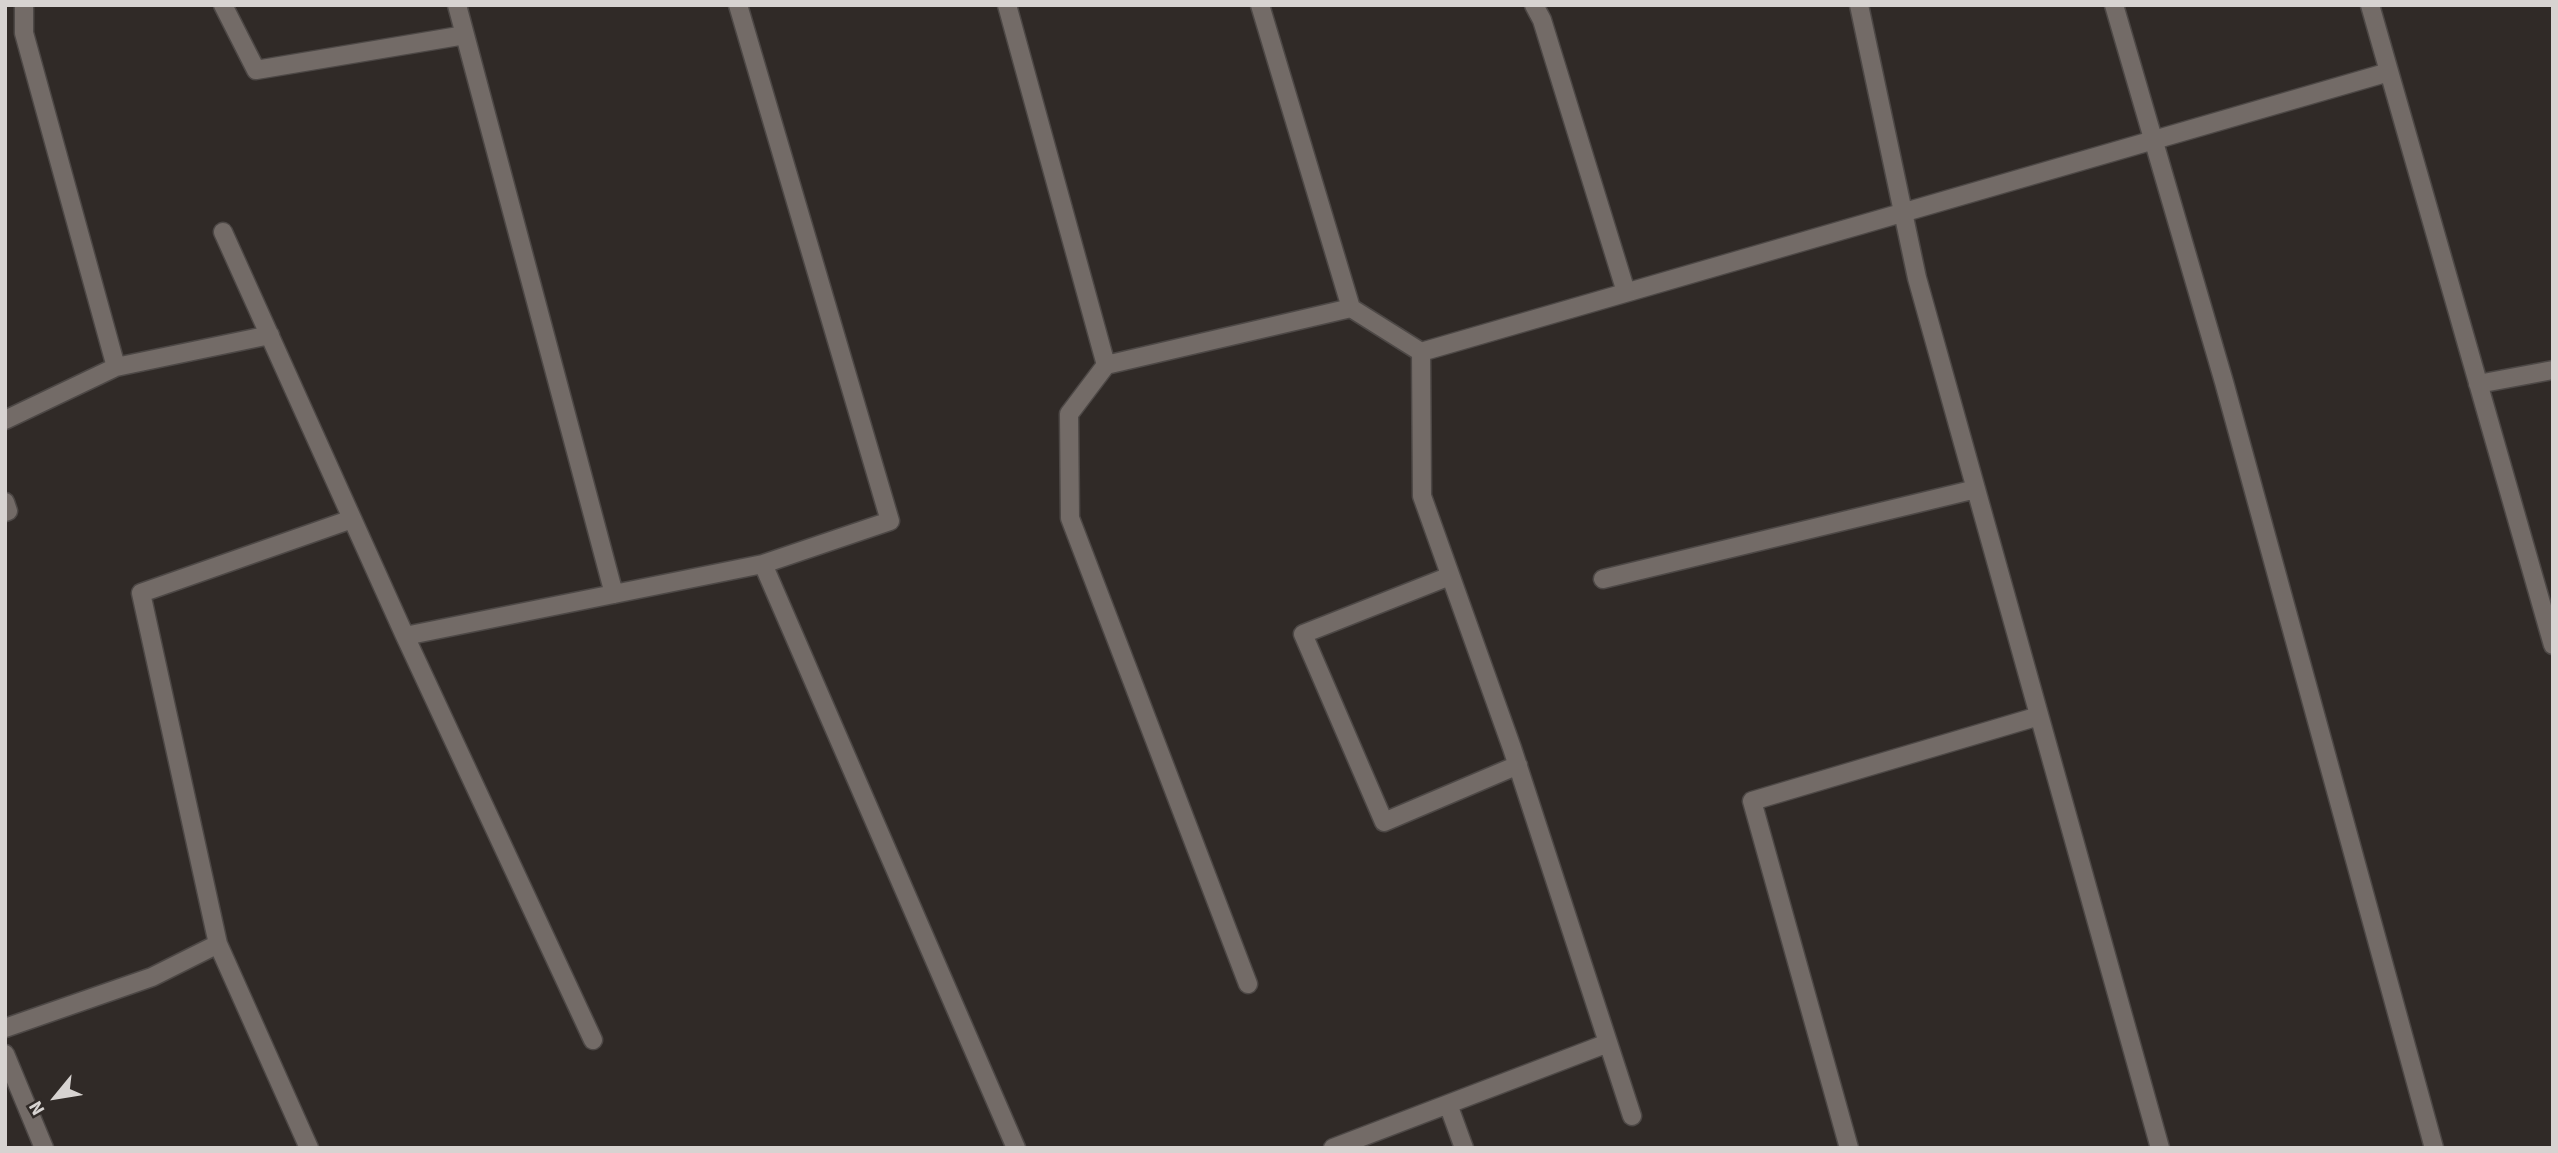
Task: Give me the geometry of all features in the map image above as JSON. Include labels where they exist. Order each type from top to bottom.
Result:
[{"type":"street","points":[[24,5],[24,33],[116,367]]},
{"type":"street","points":[[223,5],[256,70],[465,35]]},
{"type":"street","points":[[457,5],[614,594]]},
{"type":"street","points":[[405,636],[763,564],[890,521],[738,5]]},
{"type":"street","points":[[1007,5],[1106,365]]},
{"type":"street","points":[[1260,5],[1351,308],[1421,352],[2389,72]]},
{"type":"street","points":[[1534,5],[1542,20],[1626,292]]},
{"type":"street","points":[[1859,5],[1917,278],[2160,1148]]},
{"type":"street","points":[[2114,5],[2224,382],[2434,1148]]},
{"type":"street","points":[[2370,5],[2553,645]]},
{"type":"street","points":[[223,232],[405,636],[593,1040]]},
{"type":"street","points":[[1248,984],[1070,518],[1069,414],[1106,365],[1351,308]]},
{"type":"street","points":[[5,420],[116,367],[270,335]]},
{"type":"street","points":[[1421,352],[1422,496],[1518,765],[1632,1116]]},
{"type":"street","points":[[2478,384],[2553,370]]},
{"type":"street","points":[[1603,579],[1976,489]]},
{"type":"street","points":[[5,502],[8,511],[5,512]]},
{"type":"street","points":[[309,1148],[218,943],[141,593],[352,519]]},
{"type":"street","points":[[763,564],[1016,1148]]},
{"type":"street","points":[[1450,576],[1304,634],[1384,822],[1518,765]]},
{"type":"street","points":[[1849,1148],[1752,801],[2039,716]]},
{"type":"street","points":[[5,1028],[152,977],[218,943]]},
{"type":"street","points":[[1333,1148],[1608,1043]]},
{"type":"street","points":[[5,1054],[44,1148]]},
{"type":"street","points":[[1448,1104],[1464,1148]]}]
